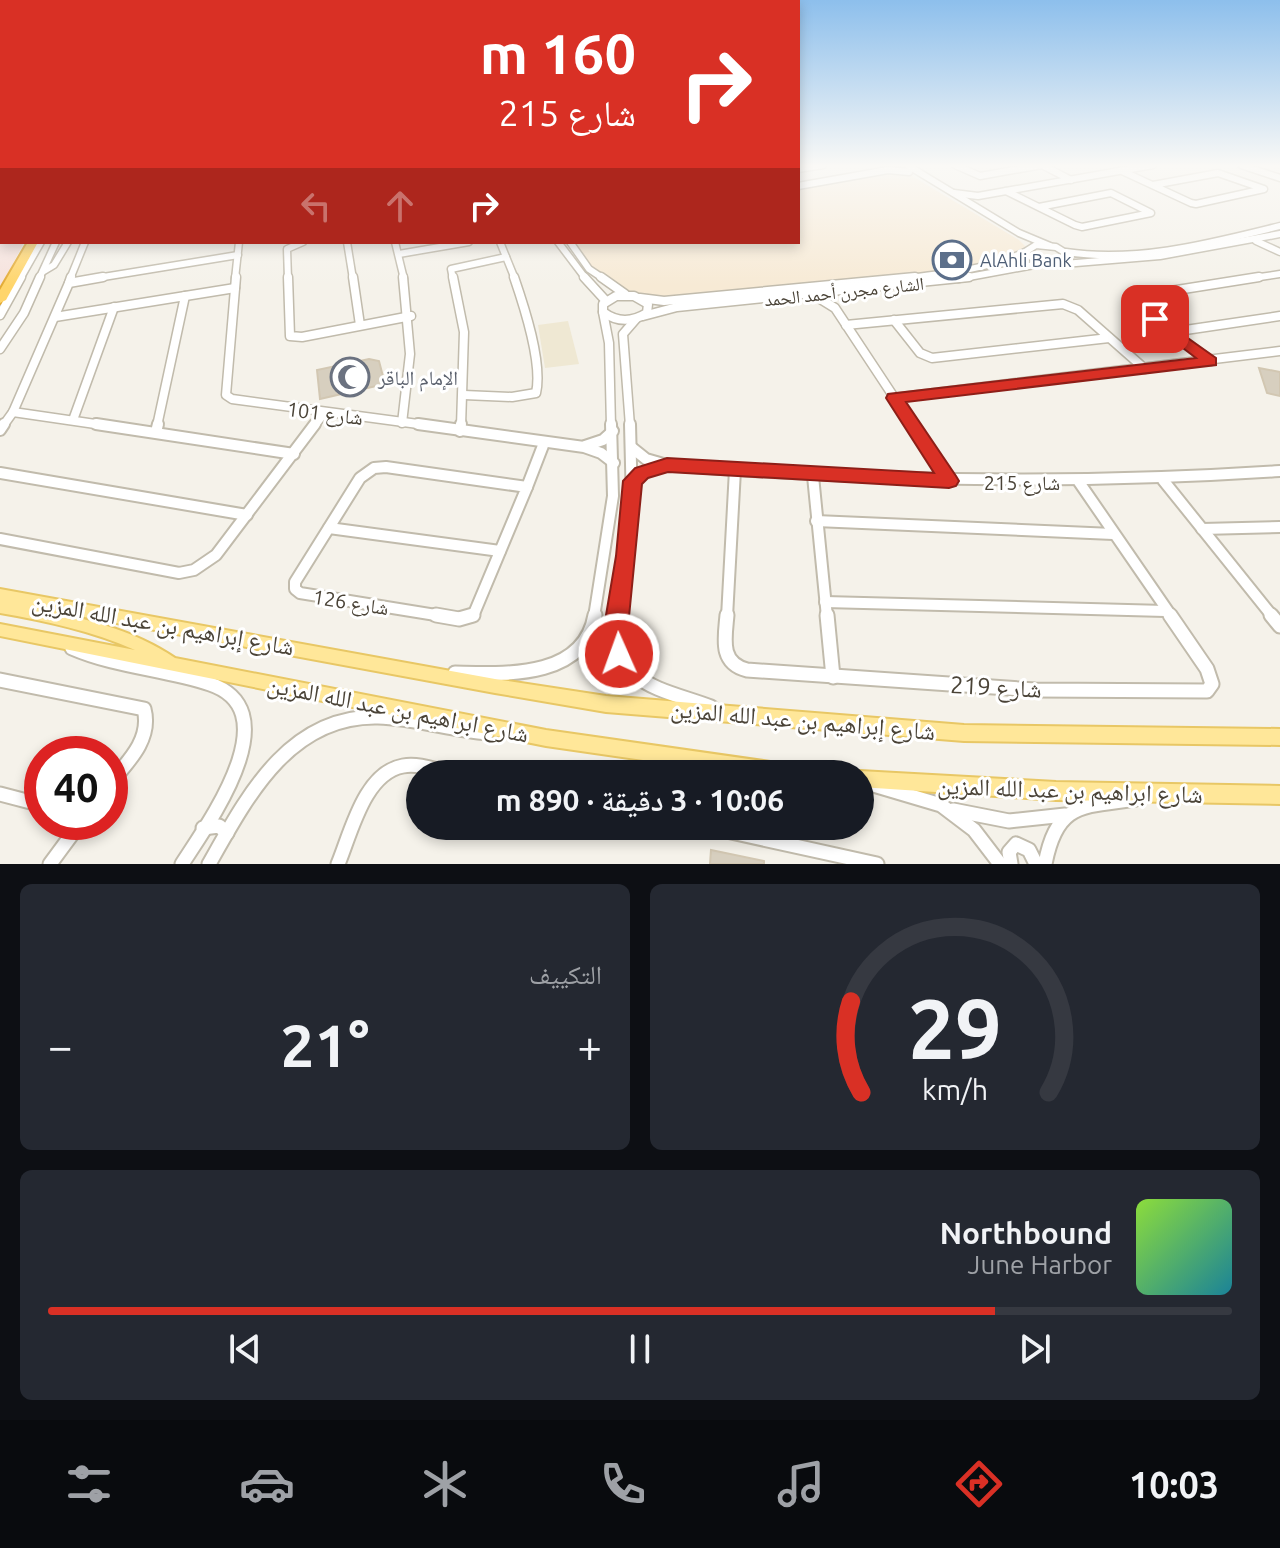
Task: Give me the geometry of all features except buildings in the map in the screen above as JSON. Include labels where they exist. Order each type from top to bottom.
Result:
[{"type":"highway","points":[[0,300],[32,244]]},
{"type":"main road","name":"شارع إبراهيم بن عبد الله المزين","points":[[0,595],[606,704],[964,733],[1280,737]]},
{"type":"main road","points":[[0,607],[132,640],[158,652],[174,665]]},
{"type":"main road","name":"شارع ابراهيم بن عبد الله المزين","points":[[0,630],[512,731],[694,760]]},
{"type":"main road","name":"شارع ابراهيم بن عبد الله المزين","points":[[874,781],[947,787],[1280,795]]},
{"type":"street","points":[[965,205],[1019,240],[1026,250],[1045,263],[1137,259],[1256,241],[1280,234]]},
{"type":"street","points":[[974,205],[1019,233],[1066,252],[1089,256],[1229,239],[1280,226]]},
{"type":"street","points":[[1036,205],[1084,227],[1151,213],[1136,205]]},
{"type":"street","points":[[1039,207],[1048,205]]},
{"type":"street","points":[[1229,239],[1238,244]]},
{"type":"street","points":[[1256,241],[1280,252]]},
{"type":"street","points":[[0,315],[40,244]]},
{"type":"street","points":[[1,349],[24,313],[55,244]]},
{"type":"street","points":[[44,271],[54,265],[67,244]]},
{"type":"street","points":[[0,430],[13,412],[84,244]]},
{"type":"street","name":"شارع 101","points":[[239,244],[226,395],[246,403],[578,446],[601,453],[614,463]]},
{"type":"street","points":[[298,244],[287,249],[290,336],[302,337],[411,316]]},
{"type":"street","points":[[347,244],[360,325]]},
{"type":"street","points":[[396,244],[411,316],[413,342],[402,423]]},
{"type":"street","points":[[399,254],[457,244]]},
{"type":"street","points":[[464,395],[520,398],[536,393],[538,385],[529,321],[518,280],[501,244]]},
{"type":"street","points":[[559,244],[604,306],[620,321],[640,318]]},
{"type":"street","points":[[571,244],[594,273],[628,295]]},
{"type":"street","name":"الشارع مجرن أحمد الحمد","points":[[628,295],[664,301],[953,273],[1007,261],[1026,250],[1050,246]]},
{"type":"street","points":[[565,253],[576,251]]},
{"type":"street","points":[[1064,264],[1070,258],[1066,252]]},
{"type":"street","points":[[69,283],[238,255]]},
{"type":"street","points":[[460,431],[464,395],[464,332],[451,269],[506,257]]},
{"type":"street","name":"الشارع مجرن أحمد الحمد","points":[[640,318],[669,308],[961,279],[1045,263]]},
{"type":"street","points":[[1211,361],[1135,304],[1133,297],[1279,275]]},
{"type":"street","points":[[55,317],[235,288]]},
{"type":"street","points":[[835,308],[833,299],[841,291]]},
{"type":"street","points":[[808,294],[824,299],[835,308],[949,481]]},
{"type":"street","points":[[604,306],[628,295]]},
{"type":"street","points":[[156,432],[185,296]]},
{"type":"street","points":[[640,298],[649,309],[625,328],[622,337],[633,481],[617,647],[628,669],[658,691],[704,704],[720,713]]},
{"type":"street","points":[[846,325],[1063,304],[1078,310],[1145,369]]},
{"type":"street","points":[[431,673],[517,674],[553,665],[574,652],[588,634],[600,595],[611,522],[614,463],[604,306]]},
{"type":"street","points":[[73,420],[114,307]]},
{"type":"street","points":[[1172,332],[1280,316]]},
{"type":"street","points":[[894,320],[917,351],[932,358],[1109,338]]},
{"type":"street","points":[[894,398],[1280,351]]},
{"type":"street","points":[[13,412],[294,454]]},
{"type":"street","points":[[0,539],[179,573],[194,570],[216,555],[324,413]]},
{"type":"street","name":"شارع 101","points":[[578,446],[599,442],[613,431]]},
{"type":"street","name":"شارع 126","points":[[527,487],[386,467],[374,468],[360,478],[295,582],[297,591],[459,619],[469,618],[477,612],[500,551],[527,487],[544,443]]},
{"type":"street","name":"شارع 215","points":[[631,447],[646,459],[667,465],[813,476],[1079,482],[1163,480],[1280,471]]},
{"type":"street","name":"شارع 215","points":[[633,481],[647,470],[667,465]]},
{"type":"street","name":"شارع 219","points":[[735,470],[725,647],[727,658],[735,667],[833,677],[1035,690],[1207,691],[1212,684],[1210,674],[1079,482]]},
{"type":"street","points":[[0,473],[247,515]]},
{"type":"street","points":[[813,476],[833,677]]},
{"type":"street","points":[[1163,480],[1275,613],[1280,626]]},
{"type":"street","points":[[816,521],[1113,534]]},
{"type":"street","points":[[1202,529],[1280,527]]},
{"type":"street","points":[[329,528],[500,551]]},
{"type":"street","points":[[600,595],[610,599],[621,597]]},
{"type":"street","points":[[825,602],[1165,611]]},
{"type":"street","points":[[58,641],[95,658],[213,685],[235,700],[245,725],[242,757],[182,864]]},
{"type":"street","points":[[0,680],[144,709],[148,718],[145,733],[128,757]]},
{"type":"street","points":[[209,864],[260,778],[275,760],[304,737],[333,723],[378,717],[467,731],[512,731]]},
{"type":"street","points":[[338,864],[368,796],[381,776],[406,765]]},
{"type":"street","points":[[874,786],[927,798],[950,809],[1002,821],[1035,821],[1066,815],[1085,805],[1159,794]]},
{"type":"street","points":[[0,794],[24,800]]},
{"type":"street","points":[[950,809],[980,836],[1000,864]]},
{"type":"street","points":[[1045,864],[1053,830],[1066,815]]},
{"type":"street","points":[[203,828],[219,826],[227,833]]},
{"type":"street","points":[[50,864],[68,840]]},
{"type":"street","points":[[768,840],[877,864]]},
{"type":"street","points":[[1011,864],[1009,852],[1016,844],[1029,850],[1036,864]]},
{"type":"shaded area","points":[[800,205],[961,205],[1027,248],[1025,252],[974,270],[673,300],[634,296],[589,269],[571,244],[800,244]]},
{"type":"shaded area","points":[[0,244],[23,244],[0,289]]},
{"type":"shaded area","points":[[568,321],[579,364],[545,368],[538,325]]},
{"type":"place","name":"AlAhli Bank","points":[[952,260]]},
{"type":"place","name":"الإمام الباقر","points":[[350,377]]},
{"type":"route","points":[[619,654],[616,627],[627,556],[633,481],[641,473],[667,465],[813,476],[949,481],[894,398],[1211,361],[1155,319]]}]
